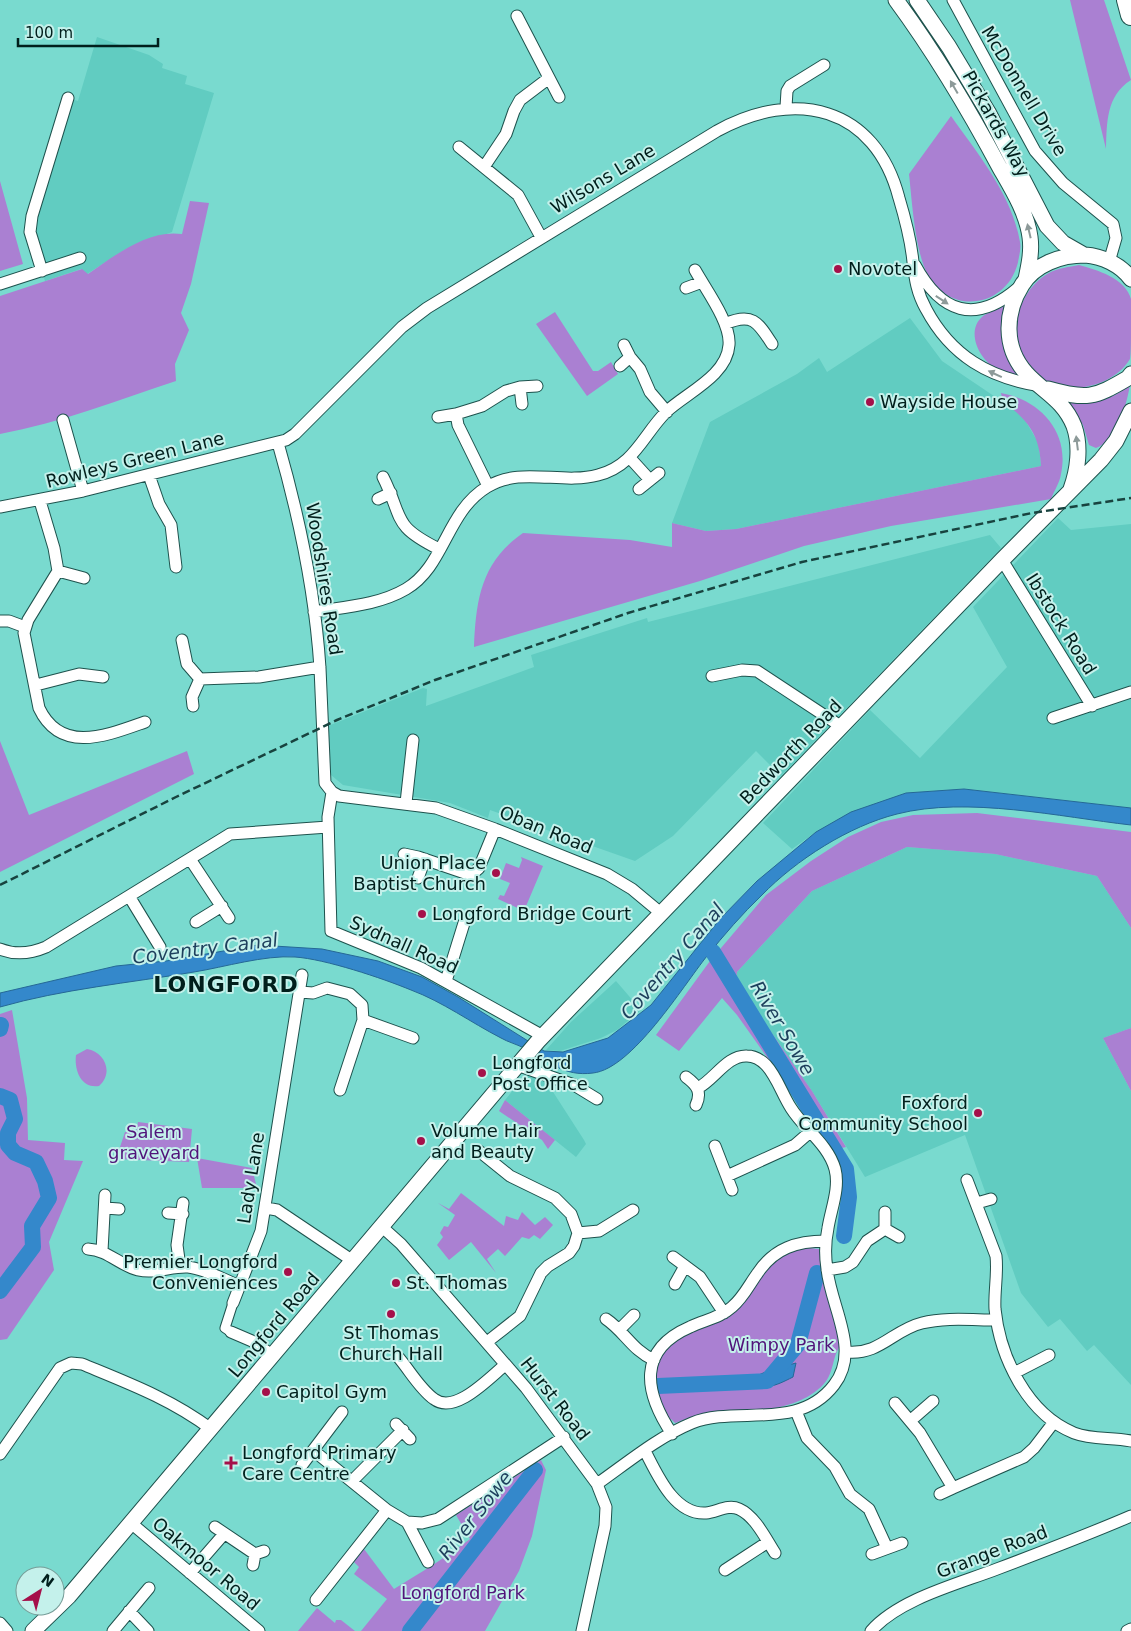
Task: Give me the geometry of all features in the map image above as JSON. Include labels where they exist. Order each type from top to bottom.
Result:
[{"type":"highway","points":[[1127,0],[1131,15]]},
{"type":"main road","name":"Pickards Way","points":[[896,0],[950,79],[986,142],[1024,215],[1031,249],[1024,282]]},
{"type":"main road","name":"Pickards Way","points":[[917,0],[949,47],[988,112],[1048,226],[1064,243],[1084,255]]},
{"type":"main road","points":[[1070,490],[1078,460],[1077,437],[1069,416],[1044,388],[1027,374],[1019,363],[1010,340],[1008,321],[1011,306],[1024,282],[1046,263],[1058,258],[1084,255],[1109,262],[1130,276]]},
{"type":"main road","points":[[1044,388],[1075,397],[1100,394],[1128,378],[1131,374]]},
{"type":"main road","points":[[1070,490],[1109,451],[1131,411]]},
{"type":"main road","name":"Bedworth Road","points":[[541,1038],[1070,490]]},
{"type":"main road","name":"Longford Road","points":[[33,1631],[70,1596],[541,1038]]},
{"type":"street","name":"McDonnell Drive","points":[[953,0],[1035,151],[1062,183],[1114,224],[1116,238],[1109,262]]},
{"type":"street","points":[[518,16],[559,97]]},
{"type":"street","points":[[786,107],[787,91],[790,86],[824,65]]},
{"type":"street","points":[[484,167],[506,134],[514,110],[520,100],[549,78]]},
{"type":"street","points":[[42,271],[30,232],[32,216],[68,98]]},
{"type":"street","name":"Wilsons Lane","points":[[278,442],[295,434],[413,318],[541,237],[730,123],[765,111],[786,107],[805,108],[833,116],[852,126],[873,144],[889,169],[895,184],[913,261],[918,294],[934,323],[946,339],[978,366],[999,377],[1044,388]]},
{"type":"street","points":[[459,147],[518,195],[541,237]]},
{"type":"street","points":[[0,284],[80,258]]},
{"type":"street","name":"Wilsons Lane","points":[[913,261],[934,295],[962,308],[981,309],[991,305],[1010,295],[1024,282]]},
{"type":"street","points":[[314,612],[380,600],[407,589],[426,571],[466,503],[488,486],[507,478],[527,476],[568,479],[588,478],[601,475],[630,458],[667,412],[724,363],[729,344],[725,324],[695,270]]},
{"type":"street","points":[[686,288],[702,282]]},
{"type":"street","points":[[725,324],[743,318],[754,320],[759,324],[772,344]]},
{"type":"street","points":[[624,345],[630,357],[640,369],[650,392],[667,412]]},
{"type":"street","points":[[620,366],[630,357]]},
{"type":"street","points":[[438,417],[482,406],[506,391],[520,387],[537,386]]},
{"type":"street","points":[[520,387],[522,404]]},
{"type":"street","points":[[456,414],[458,425],[488,486]]},
{"type":"street","points":[[63,420],[82,491]]},
{"type":"street","name":"Rowleys Green Lane","points":[[0,507],[82,491],[278,442]]},
{"type":"street","name":"Woodshires Road","points":[[278,442],[300,526],[314,612],[320,667],[322,723]]},
{"type":"street","points":[[630,458],[650,480]]},
{"type":"street","points":[[639,489],[660,473]]},
{"type":"street","points":[[149,475],[159,504],[171,525],[176,567]]},
{"type":"street","points":[[383,477],[391,493],[394,508],[403,526],[412,534],[439,549]]},
{"type":"street","points":[[378,499],[391,493]]},
{"type":"street","points":[[40,500],[54,548],[58,571],[25,627],[25,642],[44,718],[49,725],[64,735],[92,738],[145,722]]},
{"type":"street","name":"Ibstock Road","points":[[1002,560],[1092,706]]},
{"type":"street","points":[[58,571],[84,578]]},
{"type":"street","points":[[0,621],[10,621],[25,627]]},
{"type":"street","points":[[182,640],[187,664],[200,679]]},
{"type":"street","points":[[200,679],[259,677],[320,667]]},
{"type":"street","points":[[712,676],[742,670],[757,671],[842,727]]},
{"type":"street","points":[[36,685],[79,674],[104,677]]},
{"type":"street","points":[[193,706],[192,697],[200,679]]},
{"type":"street","points":[[1054,718],[1131,692]]},
{"type":"street","name":"Sydnall Road","points":[[322,723],[325,783],[332,792],[328,804],[330,931],[413,964],[446,981],[541,1038]]},
{"type":"street","points":[[406,803],[413,740]]},
{"type":"street","name":"Oban Road","points":[[332,792],[373,801],[406,803],[444,810],[607,874],[632,889],[662,914]]},
{"type":"street","points":[[2,950],[35,951],[235,833],[328,827]]},
{"type":"street","points":[[404,854],[425,859],[466,874],[474,874],[479,868],[495,829]]},
{"type":"street","points":[[190,859],[229,918]]},
{"type":"street","points":[[418,878],[425,859]]},
{"type":"street","points":[[129,896],[160,947]]},
{"type":"street","points":[[196,922],[222,906]]},
{"type":"street","points":[[446,981],[464,923]]},
{"type":"street","name":"Lady Lane","points":[[272,1355],[252,1341],[231,1332],[225,1328],[225,1324],[255,1250],[266,1208],[302,975]]},
{"type":"street","points":[[300,992],[313,994],[327,988],[350,994],[362,1005],[363,1020],[340,1090]]},
{"type":"street","points":[[363,1020],[413,1038]]},
{"type":"street","points":[[597,1484],[672,1434],[702,1420],[796,1411],[821,1397],[834,1385],[843,1369],[847,1352],[827,1270],[826,1241],[836,1191],[835,1170],[826,1149],[792,1110],[767,1066],[754,1057],[736,1058],[722,1068],[710,1081],[698,1088]]},
{"type":"street","points":[[519,1062],[574,1085],[598,1099]]},
{"type":"street","points":[[686,1077],[698,1088],[699,1095],[696,1105]]},
{"type":"street","points":[[727,1176],[788,1149],[810,1132]]},
{"type":"street","points":[[715,1146],[732,1190]]},
{"type":"street","points":[[479,1151],[510,1176],[555,1198],[571,1214],[578,1234],[570,1253],[548,1266],[538,1277],[520,1316],[487,1342]]},
{"type":"street","points":[[967,1180],[996,1256],[996,1320],[1000,1339],[1014,1373],[1035,1404],[1054,1422],[1086,1436],[1131,1441]]},
{"type":"street","points":[[102,1251],[105,1194]]},
{"type":"street","points":[[977,1204],[990,1199]]},
{"type":"street","points":[[105,1208],[119,1209]]},
{"type":"street","points":[[266,1208],[276,1210],[353,1261]]},
{"type":"street","points":[[168,1213],[183,1209],[178,1246],[180,1268]]},
{"type":"street","points":[[578,1234],[599,1231],[633,1210]]},
{"type":"street","points":[[885,1212],[885,1229]]},
{"type":"street","name":"Hurst Road","points":[[381,1226],[401,1244],[526,1388],[597,1484],[606,1507],[605,1526],[582,1631]]},
{"type":"street","points":[[827,1270],[845,1267],[853,1262],[867,1241],[885,1229]]},
{"type":"street","points":[[885,1229],[899,1237]]},
{"type":"street","points":[[672,1434],[658,1412],[650,1389],[650,1372],[662,1346],[678,1333],[724,1313],[740,1300],[763,1265],[777,1253],[797,1243],[826,1241]]},
{"type":"street","points":[[88,1249],[102,1251],[122,1264],[138,1270],[153,1272],[180,1268],[195,1269],[240,1286]]},
{"type":"street","points":[[673,1257],[700,1277],[724,1313]]},
{"type":"street","points":[[674,1284],[686,1266]]},
{"type":"street","points":[[619,1330],[634,1315]]},
{"type":"street","points":[[606,1319],[638,1351],[654,1360]]},
{"type":"street","points":[[847,1352],[860,1353],[878,1348],[902,1331],[922,1323],[996,1320]]},
{"type":"street","points":[[1014,1373],[1049,1355]]},
{"type":"street","points":[[399,1358],[426,1392],[436,1401],[447,1404],[458,1402],[505,1365]]},
{"type":"street","points":[[0,1454],[60,1368],[70,1363],[82,1364],[153,1393],[182,1408],[211,1429]]},
{"type":"street","points":[[910,1421],[933,1401]]},
{"type":"street","points":[[895,1403],[920,1433],[953,1488]]},
{"type":"street","points":[[796,1411],[807,1438],[835,1467],[850,1494],[869,1509],[887,1548]]},
{"type":"street","points":[[302,1465],[342,1412]]},
{"type":"street","points":[[940,1494],[1024,1457],[1034,1448],[1054,1422]]},
{"type":"street","points":[[352,1481],[403,1431]]},
{"type":"street","points":[[314,1451],[387,1510],[407,1522],[422,1523],[438,1519],[564,1437]]},
{"type":"street","points":[[645,1451],[657,1474],[680,1505],[692,1512],[704,1513],[726,1508],[738,1508],[749,1516],[775,1553]]},
{"type":"street","points":[[316,1600],[387,1510]]},
{"type":"street","name":"Grange Road","points":[[871,1631],[879,1622],[892,1613],[930,1594],[1131,1516]]},
{"type":"street","points":[[407,1522],[428,1562]]},
{"type":"street","name":"Oakmoor Road","points":[[131,1523],[255,1630]]},
{"type":"street","points":[[190,1574],[219,1531],[257,1557]]},
{"type":"street","points":[[725,1570],[768,1542]]},
{"type":"street","points":[[872,1554],[902,1543]]},
{"type":"street","points":[[113,1631],[149,1588]]},
{"type":"street","points":[[129,1611],[148,1631]]},
{"type":"street","points":[[0,1623],[7,1631]]},
{"type":"street","points":[[1127,1631],[1131,1629]]},
{"type":"shaded area","points":[[97,37],[149,55],[163,64],[162,68],[187,76],[185,84],[214,93],[172,232],[126,249],[87,274],[81,269],[45,281],[30,232],[68,98],[78,101]]},
{"type":"shaded area","points":[[910,318],[942,361],[1022,415],[1039,444],[1041,466],[736,529],[706,531],[672,523],[710,422],[797,374],[819,358],[827,372]]},
{"type":"shaded area","points":[[1058,518],[1071,530],[1131,524],[1131,808],[964,789],[906,793],[816,832],[792,849],[763,823],[870,710],[920,758],[1007,667],[973,607]]},
{"type":"shaded area","points":[[990,535],[1001,548],[781,776],[756,751],[673,836],[635,861],[490,810],[488,818],[450,803],[343,785],[331,775],[328,726],[423,688],[427,689],[426,706],[534,667],[531,655],[647,618],[648,622]]},
{"type":"shaded area","points":[[964,789],[1131,808],[1131,825],[1044,813],[983,807],[953,807],[924,809],[897,814],[860,827],[807,857],[776,882],[720,940],[671,1005],[640,1042],[624,1057],[608,1068],[593,1073],[573,1073],[557,1067],[434,1000],[399,985],[337,965],[307,958],[270,958],[72,991],[0,1007],[0,993],[116,966],[166,961],[258,945],[322,949],[378,961],[422,977],[458,997],[544,1051],[563,1052],[608,1038],[651,1005],[720,919],[757,881],[816,832],[851,812],[906,793]]},
{"type":"shaded area","name":"Foxford Community School","points":[[907,847],[995,854],[1097,876],[1131,928],[1131,1028],[1103,1038],[1131,1091],[1131,1385],[1094,1345],[1087,1351],[1060,1319],[1048,1327],[1021,1293],[965,1135],[865,1177],[812,1091],[736,982],[737,972],[812,891]]},
{"type":"shaded area","points":[[616,981],[641,1010],[617,1030],[601,1038],[560,1051],[546,1050],[571,1022]]},
{"type":"shaded area","points":[[528,1072],[534,1072],[546,1081],[584,1140],[586,1144],[576,1157],[505,1100]]},
{"type":"shaded area","points":[[796,1363],[793,1377],[775,1385],[759,1386],[745,1381],[770,1370]]},
{"type":"green space","points":[[1070,0],[1104,0],[1131,80],[1123,86],[1112,102],[1108,120],[1106,149]]},
{"type":"green space","points":[[951,116],[983,160],[1002,191],[1016,225],[1020,242],[1014,273],[1005,286],[994,295],[980,300],[966,301],[952,298],[939,289],[928,275],[924,265],[915,226],[909,174]]},
{"type":"green space","points":[[0,181],[23,264],[0,271]]},
{"type":"green space","points":[[190,201],[209,203],[191,284],[181,313],[189,330],[175,364],[176,381],[45,424],[0,434],[0,296],[82,269],[88,274],[132,245],[157,236],[182,234]]},
{"type":"green space","points":[[1079,265],[1110,276],[1117,280],[1128,292],[1131,299],[1131,354],[1130,359],[1122,369],[1111,377],[1086,387],[1072,388],[1046,381],[1033,371],[1019,348],[1016,328],[1021,306],[1032,287],[1040,279],[1056,270]]},
{"type":"green space","points":[[1004,306],[1003,329],[1022,378],[999,370],[990,364],[984,359],[976,344],[975,329],[978,322],[983,316]]},
{"type":"green space","points":[[555,312],[593,371],[598,371],[611,362],[618,374],[587,396],[536,324]]},
{"type":"green space","points":[[1130,385],[1120,421],[1110,438],[1096,448],[1089,445],[1083,425],[1067,402],[1093,403],[1115,395]]},
{"type":"green space","points":[[1001,393],[1028,403],[1049,420],[1056,432],[1061,445],[1063,459],[1060,477],[1051,499],[891,526],[804,546],[700,581],[474,647],[479,598],[490,569],[509,544],[523,533],[630,540],[672,547],[672,523],[706,531],[736,529],[1041,466],[1038,446],[1031,429],[1012,408],[1003,402]]},
{"type":"green space","points":[[0,741],[29,815],[187,751],[194,774],[0,872]]},
{"type":"green space","points":[[977,813],[1131,832],[1131,928],[1097,876],[995,854],[907,847],[812,891],[737,972],[736,982],[812,1091],[846,1147],[833,1150],[737,1015],[722,998],[679,1051],[656,1035],[710,961],[766,895],[811,861],[848,837],[881,822],[913,815]]},
{"type":"green space","points":[[521,857],[543,866],[524,911],[498,899],[500,895],[504,896],[510,883],[500,879],[506,863],[519,868],[522,860]]},
{"type":"green space","points":[[12,1010],[27,1098],[28,1140],[65,1143],[64,1160],[83,1161],[49,1242],[54,1270],[7,1339],[0,1340],[0,1014]]},
{"type":"green space","points":[[1131,1028],[1131,1091],[1103,1038]]},
{"type":"green space","points":[[87,1049],[99,1054],[107,1069],[104,1081],[99,1086],[88,1085],[83,1081],[76,1067],[76,1055]]},
{"type":"green space","points":[[505,1100],[555,1140],[548,1149],[542,1140],[499,1111]]},
{"type":"green space","name":"Salem graveyard","points":[[138,1122],[192,1129],[189,1162],[116,1159],[125,1132],[136,1132]]},
{"type":"green space","name":"Salem graveyard","points":[[197,1158],[252,1168],[257,1188],[202,1188]]},
{"type":"green space","points":[[461,1193],[504,1226],[506,1216],[518,1220],[522,1212],[535,1225],[545,1217],[553,1225],[540,1239],[534,1235],[529,1239],[522,1237],[505,1256],[498,1249],[487,1259],[496,1273],[471,1242],[449,1260],[437,1245],[443,1237],[440,1233],[444,1226],[448,1227],[455,1215],[438,1203],[449,1209]]},
{"type":"green space","name":"Wimpy Park","points":[[810,1248],[819,1249],[840,1346],[829,1377],[821,1387],[805,1398],[788,1405],[769,1409],[693,1417],[675,1423],[671,1419],[668,1421],[656,1385],[658,1363],[664,1352],[672,1343],[684,1335],[719,1321],[738,1309],[769,1267],[783,1256],[791,1252]]},
{"type":"green space","name":"Longford Park","points":[[541,1460],[546,1470],[532,1536],[519,1571],[485,1631],[361,1631],[387,1599],[354,1574],[359,1567],[354,1562],[364,1549],[394,1589],[470,1539],[456,1515]]},
{"type":"green space","points":[[317,1608],[335,1623],[336,1620],[341,1620],[355,1631],[298,1631]]},
{"type":"waterway","name":"River Sowe","points":[[713,952],[846,1169],[849,1197],[844,1236]]},
{"type":"waterway","name":"River Sowe","points":[[0,1029],[1,1025]]},
{"type":"waterway","name":"River Sowe","points":[[0,1096],[10,1100],[15,1119],[8,1133],[8,1145],[15,1153],[36,1162],[45,1181],[49,1198],[32,1226],[33,1247],[0,1291]]},
{"type":"waterway","name":"River Sowe","points":[[658,1386],[767,1381],[798,1344],[817,1273]]},
{"type":"waterway","name":"River Sowe","points":[[410,1631],[535,1470]]},
{"type":"railway","points":[[0,885],[176,797],[337,720],[435,680],[628,613],[802,562],[1032,513],[1131,498]]},
{"type":"place","name":"Novotel","points":[[838,269]]},
{"type":"place","name":"Wayside House","points":[[870,402]]},
{"type":"place","name":"Union Place Baptist Church","points":[[496,873]]},
{"type":"place","name":"Longford Bridge Court","points":[[422,914]]},
{"type":"place","name":"Longford Post Office","points":[[482,1073]]},
{"type":"place","name":"Foxford Community School","points":[[978,1113]]},
{"type":"place","name":"Volume Hair and Beauty","points":[[421,1141]]},
{"type":"place","name":"Premier Longford Conveniences","points":[[288,1272]]},
{"type":"place","name":"St. Thomas","points":[[396,1283]]},
{"type":"place","name":"St Thomas Church Hall","points":[[391,1314]]},
{"type":"place","name":"Capitol Gym","points":[[266,1392]]},
{"type":"place","name":"Longford Primary Care Centre","points":[[231,1463]]},
{"type":"district","name":"LONGFORD","points":[[226,984]]},
{"type":"water label","name":"Coventry Canal","points":[[205,948]]},
{"type":"water label","name":"Coventry Canal","points":[[672,961]]}]
